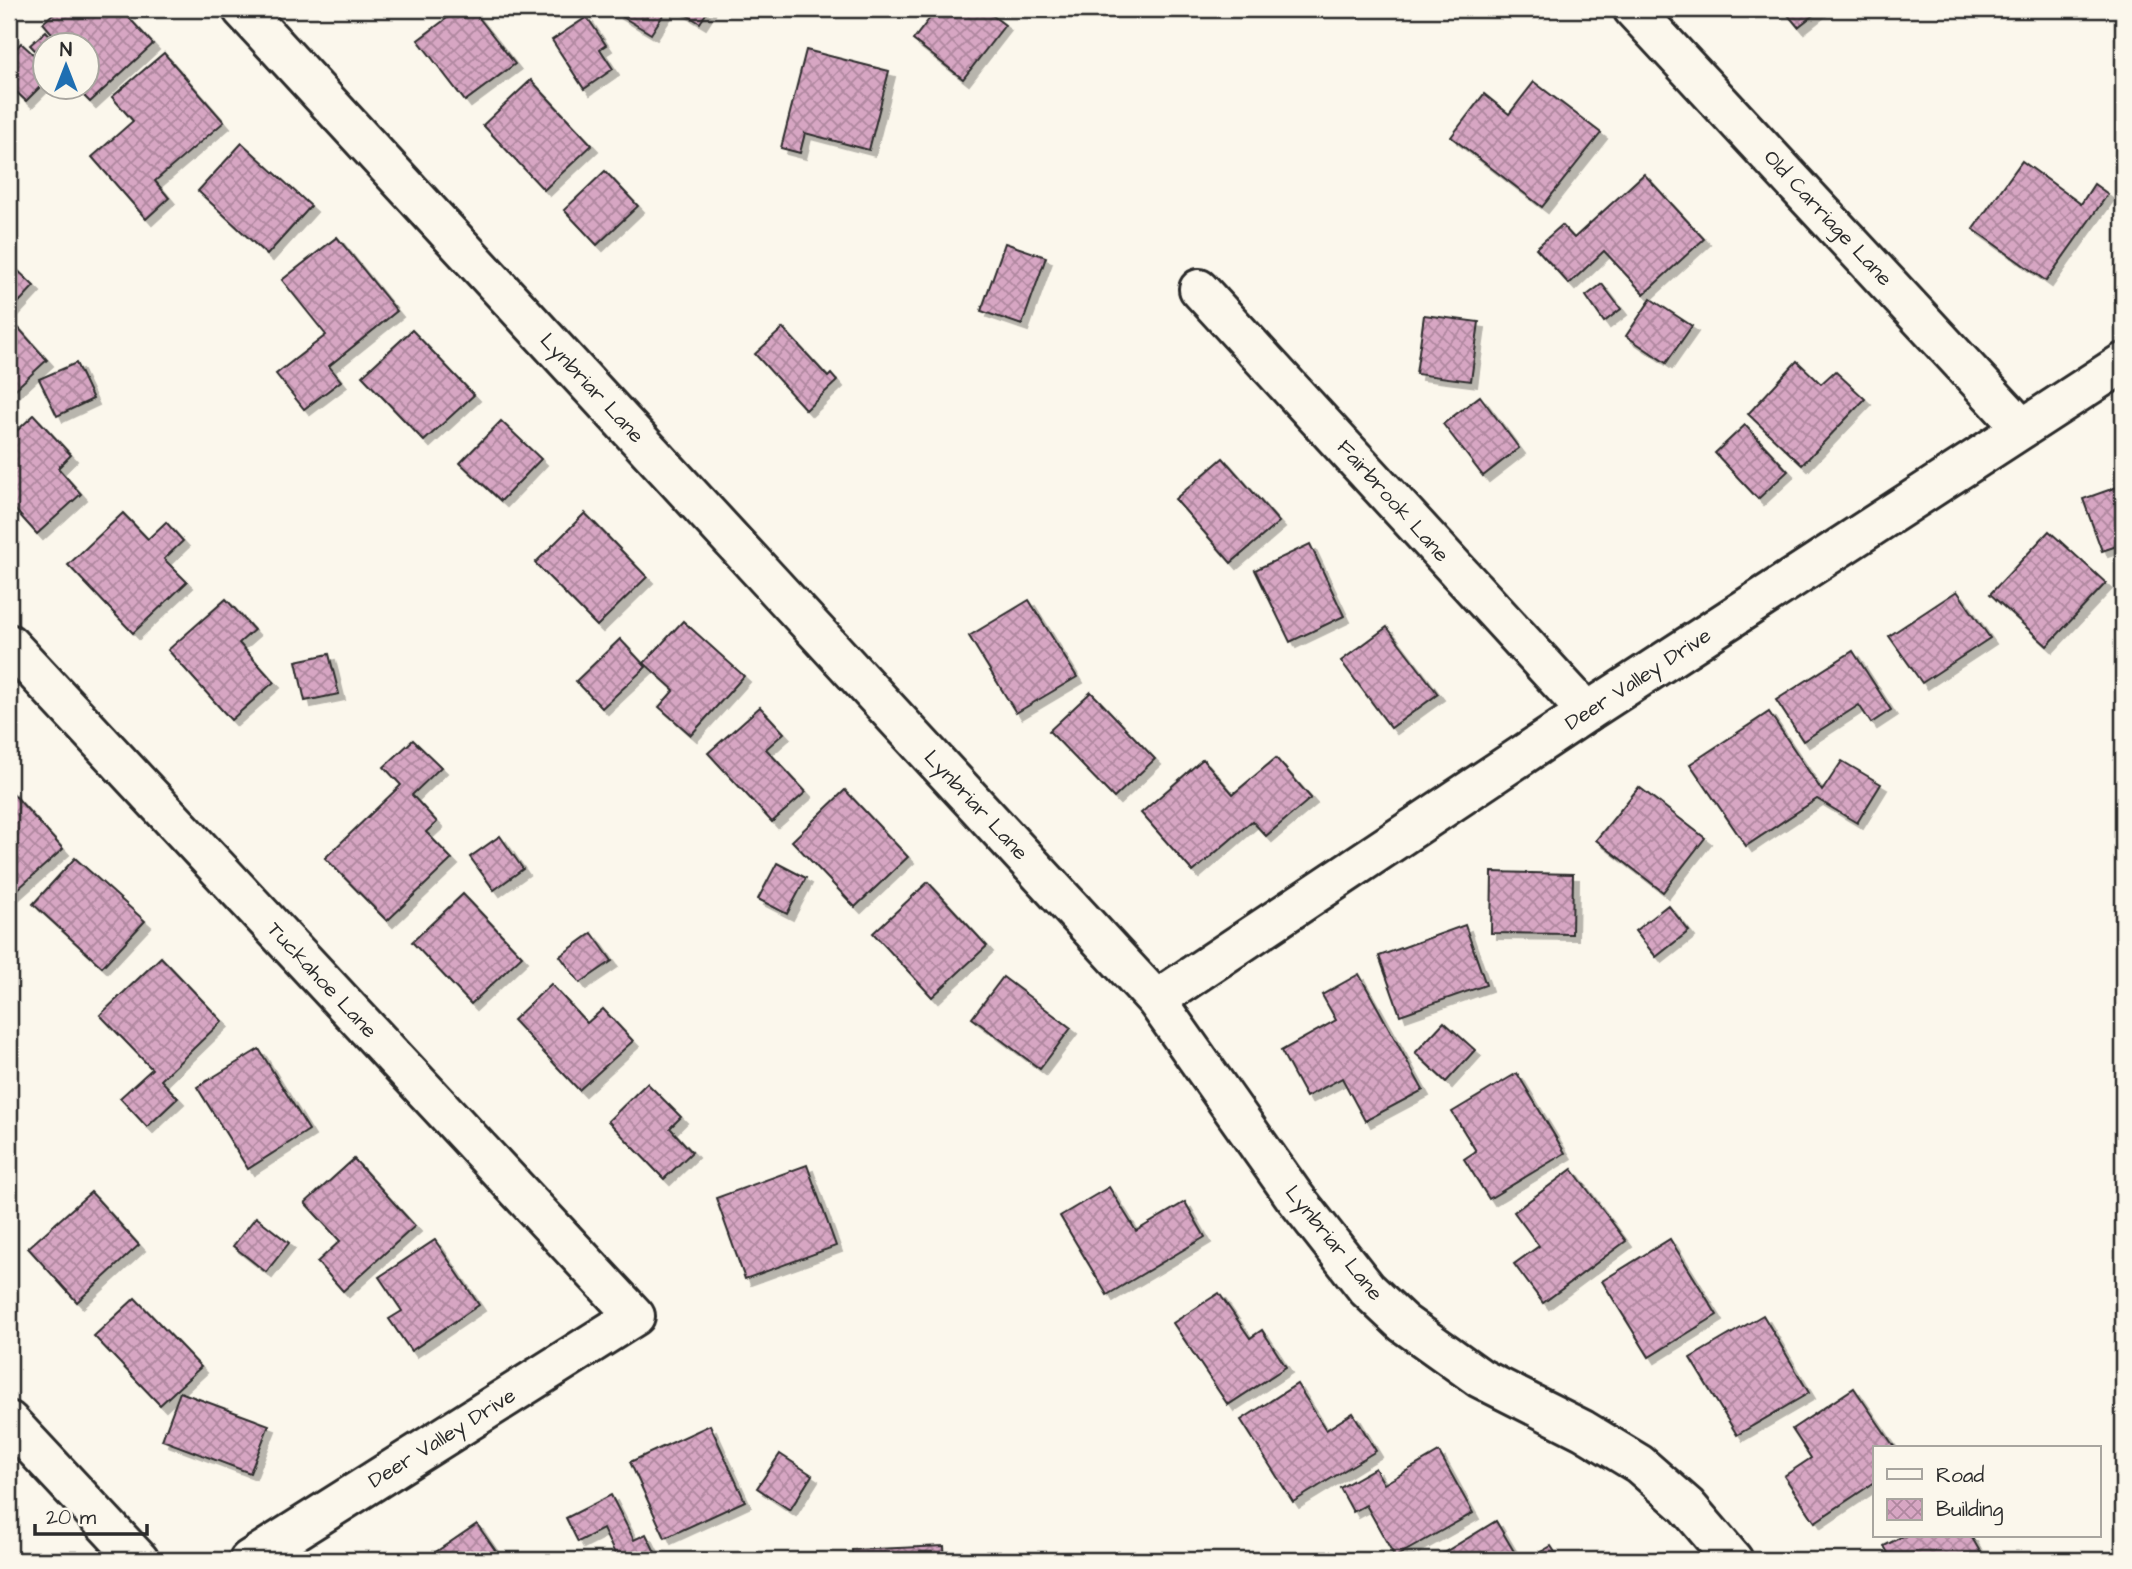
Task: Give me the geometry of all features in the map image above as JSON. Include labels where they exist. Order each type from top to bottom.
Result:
[{"type":"street","name":"Lynbriar Lane","points":[[242,9],[1156,1000],[1294,1196],[1367,1289],[1403,1323],[1480,1378],[1584,1430],[1639,1464],[1687,1506],[1733,1560]]},
{"type":"street","name":"Old Carriage Lane","points":[[1633,9],[2022,428]]},
{"type":"street","name":"Fairbrook Lane","points":[[1199,289],[1587,712]]},
{"type":"street","name":"Deer Valley Drive","points":[[1156,1000],[1587,712],[2123,363]]},
{"type":"street","name":"Tuckahoe Lane","points":[[9,644],[635,1317]]},
{"type":"street","name":"Deer Valley Drive","points":[[249,1560],[635,1317]]},
{"type":"street","points":[[9,1422],[139,1560]]},
{"type":"building","points":[[58,9],[121,9],[153,44],[102,91],[102,32],[51,32],[43,23]]},
{"type":"building","points":[[459,9],[472,9],[515,64],[465,101],[418,40]]},
{"type":"building","points":[[619,9],[667,9],[651,34],[616,13]]},
{"type":"building","points":[[677,9],[709,9],[700,23]]},
{"type":"building","points":[[937,9],[984,9],[1005,25],[963,79],[913,40]]},
{"type":"building","points":[[1783,9],[1821,9],[1798,27]]},
{"type":"building","points":[[587,17],[606,45],[600,49],[613,69],[584,89],[552,40]]},
{"type":"building","points":[[21,43],[32,53],[32,95],[26,101],[9,85],[9,56]]},
{"type":"building","points":[[806,50],[889,71],[869,150],[805,133],[800,153],[781,148]]},
{"type":"building","points":[[164,53],[224,122],[155,181],[169,198],[146,219],[92,157],[133,121],[112,97]]},
{"type":"building","points":[[531,80],[592,145],[544,190],[483,125]]},
{"type":"building","points":[[1534,82],[1601,133],[1542,207],[1451,137],[1484,94],[1509,114]]},
{"type":"building","points":[[242,143],[311,206],[267,255],[198,191]]},
{"type":"building","points":[[2022,161],[2081,204],[2094,184],[2108,194],[2046,281],[1973,229]]},
{"type":"building","points":[[605,171],[638,206],[597,245],[564,210]]},
{"type":"building","points":[[1644,174],[1704,239],[1644,294],[1604,251],[1569,284],[1536,248],[1562,225],[1574,238]]},
{"type":"building","points":[[337,237],[397,311],[329,366],[341,381],[304,409],[276,374],[326,335],[282,280]]},
{"type":"building","points":[[1005,243],[1046,257],[1022,325],[981,311]]},
{"type":"building","points":[[9,262],[34,286],[9,313]]},
{"type":"building","points":[[1602,284],[1621,309],[1604,322],[1586,296]]},
{"type":"building","points":[[1651,299],[1692,326],[1666,363],[1626,336]]},
{"type":"building","points":[[1424,315],[1479,322],[1471,381],[1416,374]]},
{"type":"building","points":[[15,324],[47,360],[9,395],[9,330]]},
{"type":"building","points":[[783,328],[828,377],[831,374],[837,381],[806,410],[755,354]]},
{"type":"building","points":[[412,330],[474,395],[424,441],[362,376]]},
{"type":"building","points":[[1797,361],[1821,384],[1835,371],[1865,399],[1802,465],[1748,414]]},
{"type":"building","points":[[76,363],[93,399],[57,416],[39,379]]},
{"type":"building","points":[[1480,396],[1519,448],[1483,476],[1443,424]]},
{"type":"building","points":[[34,415],[71,455],[58,468],[81,494],[37,534],[9,503],[9,438]]},
{"type":"building","points":[[501,421],[541,459],[501,501],[460,463]]},
{"type":"building","points":[[1745,425],[1788,471],[1758,499],[1715,453]]},
{"type":"building","points":[[1223,458],[1279,522],[1231,563],[1175,499]]},
{"type":"building","points":[[2123,485],[2123,544],[2102,551],[2083,499]]},
{"type":"building","points":[[123,513],[148,539],[166,522],[183,541],[164,559],[187,582],[133,633],[68,565]]},
{"type":"building","points":[[585,513],[647,577],[597,626],[535,563]]},
{"type":"building","points":[[2049,531],[2106,583],[2047,646],[1990,594]]},
{"type":"building","points":[[1310,544],[1344,616],[1290,642],[1255,570]]},
{"type":"building","points":[[1957,591],[1990,638],[1922,683],[1889,636]]},
{"type":"building","points":[[226,599],[254,630],[239,643],[274,682],[231,720],[168,650]]},
{"type":"building","points":[[1029,600],[1077,677],[1016,713],[969,636]]},
{"type":"building","points":[[683,621],[744,676],[691,735],[659,707],[674,690],[644,663]]},
{"type":"building","points":[[1387,627],[1438,694],[1391,728],[1341,661]]},
{"type":"building","points":[[620,639],[646,667],[602,708],[576,681]]},
{"type":"building","points":[[1853,651],[1891,710],[1871,723],[1859,705],[1803,741],[1776,700]]},
{"type":"building","points":[[329,654],[339,694],[305,701],[296,661]]},
{"type":"building","points":[[1091,692],[1155,759],[1114,798],[1049,731]]},
{"type":"building","points":[[760,707],[784,733],[766,749],[806,792],[772,822],[708,753]]},
{"type":"building","points":[[1769,712],[1822,791],[1842,761],[1881,784],[1857,823],[1817,799],[1746,846],[1690,764]]},
{"type":"building","points":[[413,740],[441,767],[412,795],[437,822],[426,832],[452,859],[387,921],[325,858],[401,785],[384,767]]},
{"type":"building","points":[[1276,758],[1311,798],[1266,836],[1252,821],[1193,872],[1141,813],[1203,759],[1233,794]]},
{"type":"building","points":[[1639,787],[1705,838],[1663,892],[1596,840]]},
{"type":"building","points":[[9,789],[63,849],[9,897]]},
{"type":"building","points":[[845,790],[908,857],[855,907],[792,841]]},
{"type":"building","points":[[500,836],[523,869],[494,890],[470,857]]},
{"type":"building","points":[[75,858],[145,921],[102,967],[33,904]]},
{"type":"building","points":[[777,863],[806,878],[787,914],[758,899]]},
{"type":"building","points":[[1492,872],[1573,874],[1572,934],[1491,933]]},
{"type":"building","points":[[928,882],[987,946],[932,997],[873,933]]},
{"type":"building","points":[[463,894],[522,956],[471,1004],[412,942]]},
{"type":"building","points":[[1668,905],[1689,931],[1656,957],[1635,931]]},
{"type":"building","points":[[1465,925],[1486,985],[1400,1015],[1379,956]]},
{"type":"building","points":[[592,933],[612,961],[580,983],[560,956]]},
{"type":"building","points":[[161,957],[222,1021],[161,1080],[178,1098],[147,1127],[120,1098],[152,1069],[100,1015]]},
{"type":"building","points":[[1359,974],[1423,1090],[1365,1121],[1342,1078],[1306,1097],[1281,1051],[1336,1020],[1322,995]]},
{"type":"building","points":[[1003,977],[1071,1028],[1040,1069],[972,1018]]},
{"type":"building","points":[[551,984],[587,1023],[603,1009],[633,1041],[579,1090],[513,1020]]},
{"type":"building","points":[[1444,1022],[1475,1050],[1446,1082],[1415,1053]]},
{"type":"building","points":[[259,1049],[309,1130],[248,1169],[197,1087]]},
{"type":"building","points":[[1517,1073],[1565,1153],[1489,1199],[1464,1159],[1476,1151],[1452,1112]]},
{"type":"building","points":[[647,1083],[681,1117],[670,1128],[692,1152],[664,1179],[608,1121]]},
{"type":"building","points":[[354,1159],[415,1226],[343,1291],[317,1262],[340,1241],[305,1203]]},
{"type":"building","points":[[807,1165],[836,1246],[745,1279],[716,1198]]},
{"type":"building","points":[[1572,1169],[1626,1241],[1543,1303],[1514,1264],[1539,1246],[1514,1212]]},
{"type":"building","points":[[1109,1187],[1136,1231],[1185,1202],[1205,1237],[1107,1295],[1060,1216]]},
{"type":"building","points":[[91,1192],[139,1245],[77,1302],[28,1248]]},
{"type":"building","points":[[256,1217],[289,1243],[266,1272],[233,1246]]},
{"type":"building","points":[[1670,1239],[1717,1315],[1649,1357],[1602,1281]]},
{"type":"building","points":[[435,1240],[479,1305],[411,1351],[389,1319],[402,1311],[379,1277]]},
{"type":"building","points":[[1219,1293],[1250,1338],[1262,1330],[1286,1367],[1228,1405],[1173,1323]]},
{"type":"building","points":[[135,1298],[201,1367],[160,1405],[94,1336]]},
{"type":"building","points":[[1763,1315],[1809,1393],[1737,1435],[1690,1358]]},
{"type":"building","points":[[1297,1384],[1326,1430],[1353,1413],[1376,1451],[1293,1502],[1241,1420]]},
{"type":"building","points":[[1854,1388],[1894,1446],[1873,1446],[1873,1483],[1815,1522],[1784,1476],[1811,1458],[1792,1429]]},
{"type":"building","points":[[180,1392],[269,1425],[250,1473],[162,1440]]},
{"type":"building","points":[[710,1425],[745,1501],[665,1538],[630,1462]]},
{"type":"building","points":[[1439,1452],[1473,1513],[1395,1557],[1366,1505],[1353,1512],[1340,1488],[1375,1468],[1384,1484]]},
{"type":"building","points":[[780,1454],[812,1475],[790,1510],[757,1488]]},
{"type":"building","points":[[611,1495],[634,1540],[646,1534],[659,1560],[618,1560],[603,1529],[578,1542],[566,1518]]},
{"type":"building","points":[[1496,1521],[1519,1560],[1438,1560],[1437,1557]]},
{"type":"building","points":[[477,1524],[502,1560],[424,1560]]},
{"type":"building","points":[[1899,1538],[1972,1538],[1982,1555],[1972,1560],[1892,1560],[1884,1546]]},
{"type":"building","points":[[944,1546],[945,1560],[852,1560],[852,1550]]},
{"type":"building","points":[[1551,1546],[1560,1560],[1527,1560]]}]
